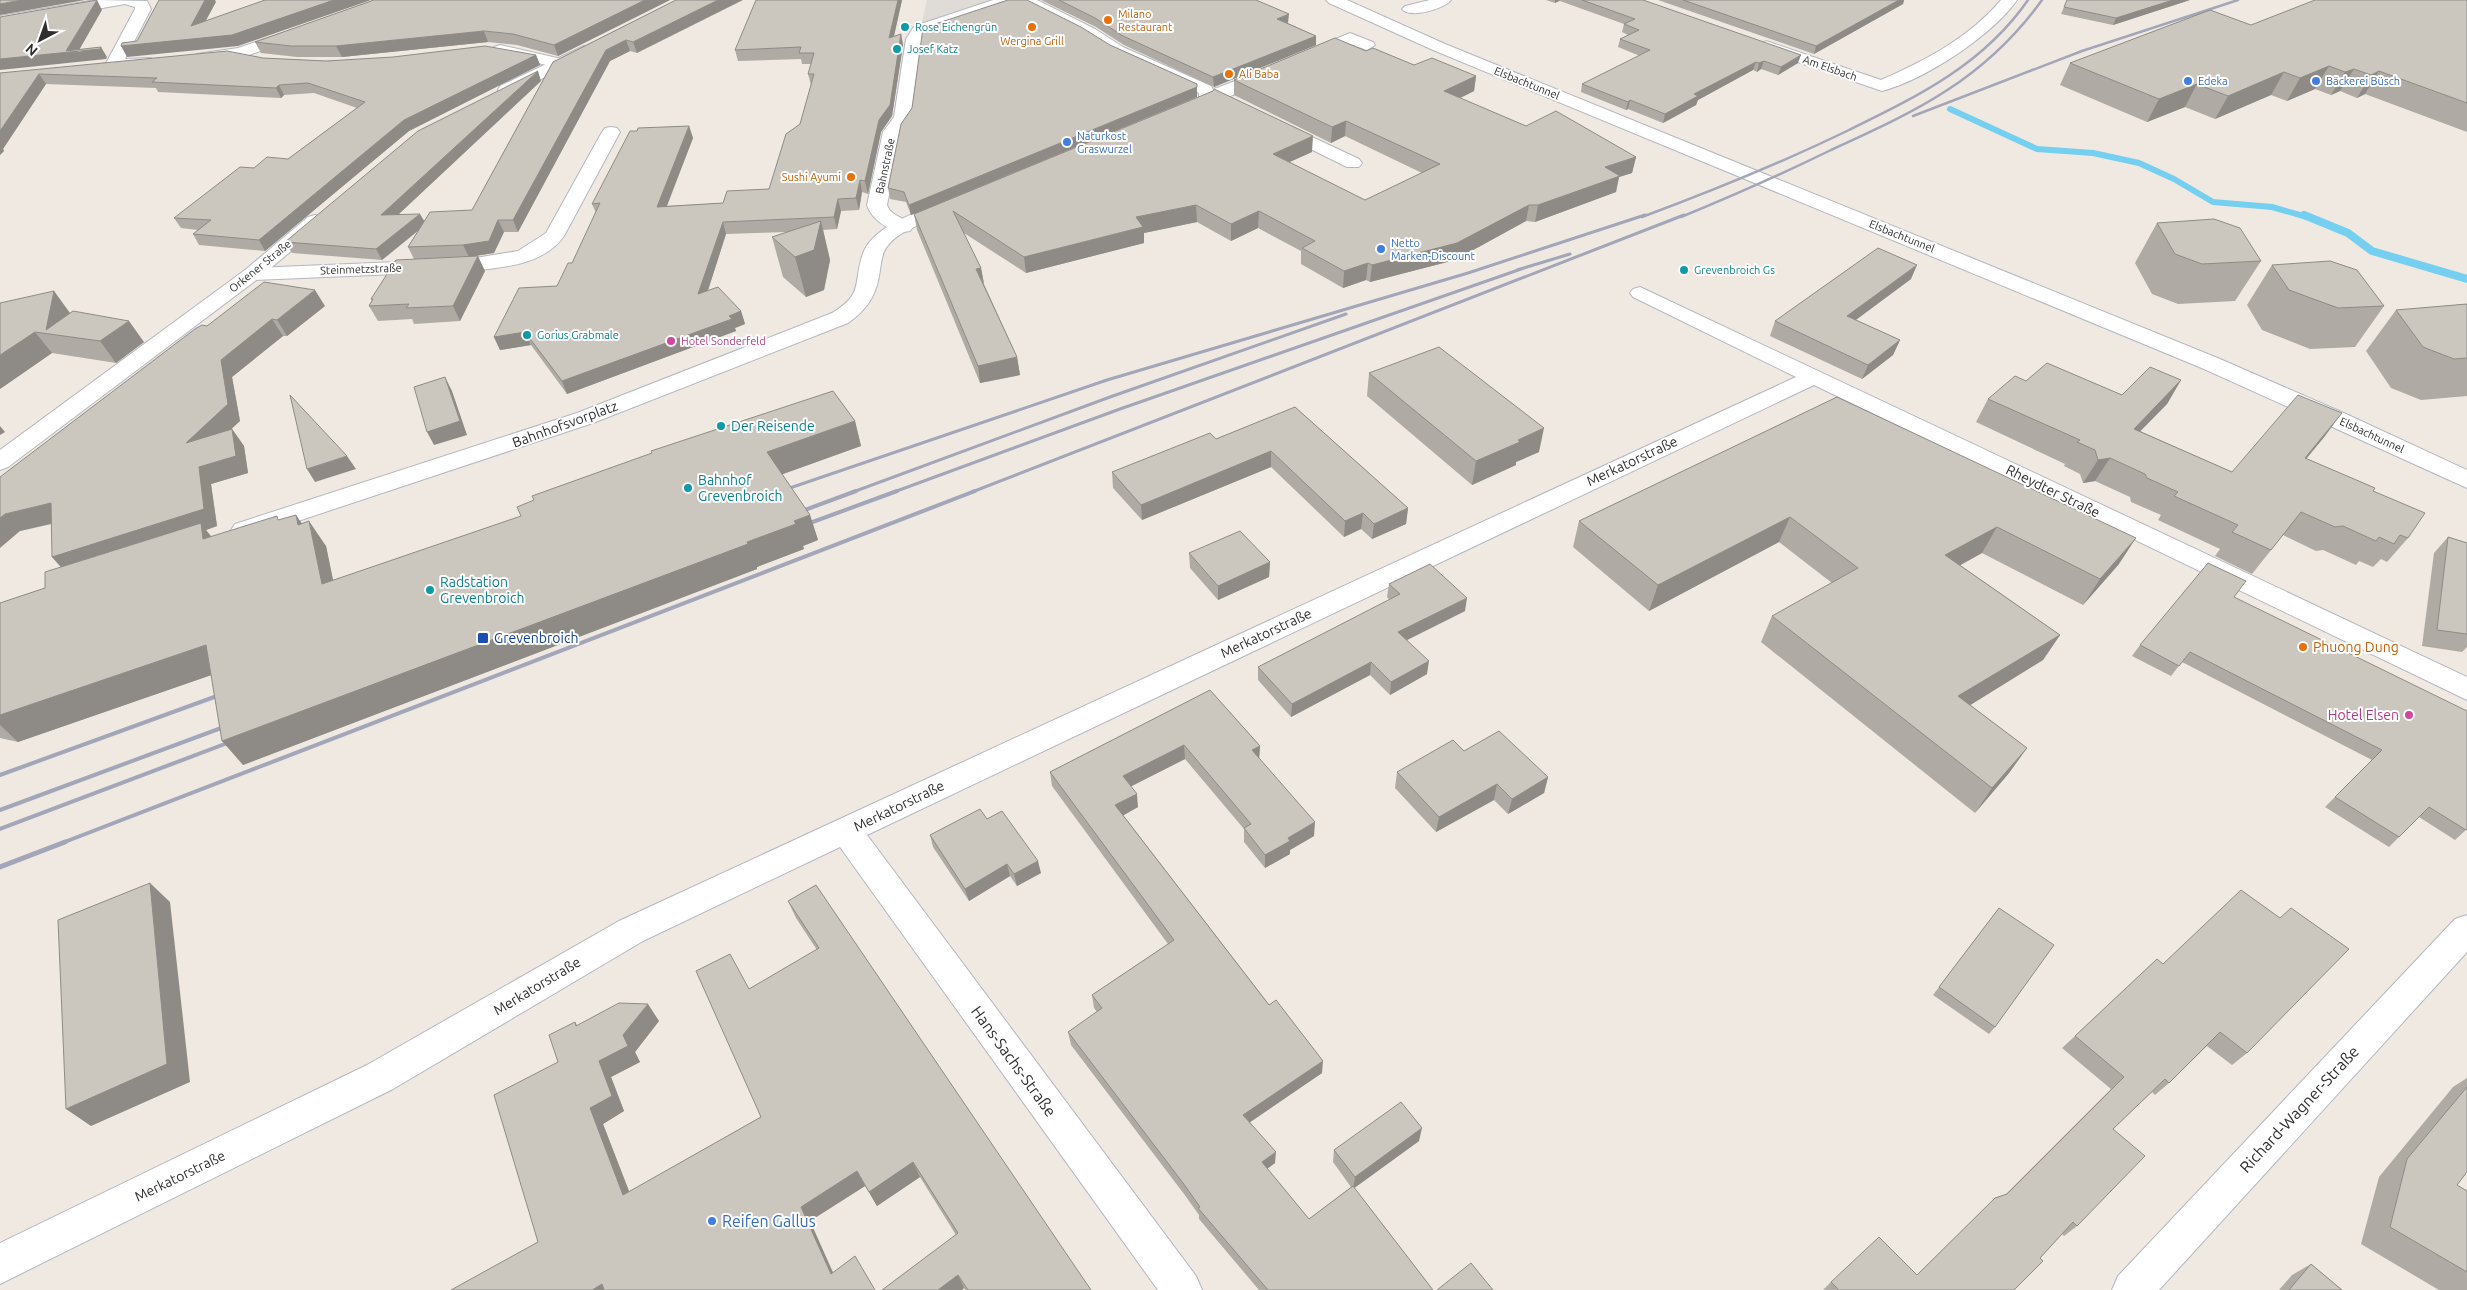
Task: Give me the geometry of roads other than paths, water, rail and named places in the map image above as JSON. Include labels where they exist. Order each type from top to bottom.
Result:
[{"type":"street","points":[[0,21],[122,0]]},
{"type":"street","points":[[113,65],[143,9],[142,4],[128,0]]},
{"type":"street","name":"Bahnstraße","points":[[903,227],[884,217],[878,211],[877,205],[892,132],[903,118],[914,39],[919,31],[927,27],[1008,0]]},
{"type":"street","points":[[1026,0],[1090,32],[1117,50],[1206,90],[1208,95],[1232,104]]},
{"type":"street","name":"Elsbachtunnel","points":[[1334,0],[1439,47],[2182,351],[2430,461],[2467,480]]},
{"type":"street","points":[[1410,9],[1427,7],[1443,0]]},
{"type":"street","name":"Am Elsbach","points":[[1751,40],[1882,86],[1927,65],[1954,48],[1996,16],[2009,0]]},
{"type":"street","points":[[233,55],[308,29]]},
{"type":"street","points":[[1208,95],[1222,92],[1350,38],[1367,45]]},
{"type":"street","points":[[492,96],[602,42]]},
{"type":"street","points":[[480,50],[508,51],[560,63]]},
{"type":"street","points":[[191,58],[233,55],[262,60]]},
{"type":"street","points":[[94,67],[160,59]]},
{"type":"street","points":[[1160,120],[1206,101],[1208,95]]},
{"type":"street","points":[[1267,121],[1353,163]]},
{"type":"street","name":"Steinmetzstraße","points":[[252,274],[469,265],[503,261],[526,255],[540,248],[554,236],[611,132]]},
{"type":"street","points":[[903,227],[968,200]]},
{"type":"street","name":"Orkener Straße","points":[[0,462],[252,274],[327,210]]},
{"type":"street","name":"Bahnhofsvorplatz","points":[[218,538],[585,418],[812,331],[845,316],[864,298],[876,247],[888,235],[903,227]]},
{"type":"street","name":"Rheydter Straße","points":[[1640,292],[2467,689]]},
{"type":"street","name":"Merkatorstraße","points":[[0,1264],[380,1077],[631,931],[1814,377]]},
{"type":"street","points":[[2430,461],[2467,473]]},
{"type":"street","name":"Hans-Sachs-Straße","points":[[846,831],[1182,1290]]},
{"type":"street","name":"Richard-Wagner-Straße","points":[[2132,1290],[2467,929]]},
{"type":"waterway","points":[[1950,109],[2037,149],[2093,153],[2139,163],[2174,179],[2213,202],[2272,207],[2307,217]]},
{"type":"waterway","points":[[2304,215],[2348,233],[2372,251],[2467,279]]},
{"type":"railway","points":[[1642,217],[1798,154],[1924,91],[1948,77],[1991,43],[2028,0]]},
{"type":"railway","points":[[1681,217],[1794,168],[1921,106],[1973,72],[1997,51],[2020,28],[2042,0]]},
{"type":"railway","points":[[1913,116],[2082,51],[2238,0]]},
{"type":"railway","points":[[781,491],[778,492],[1107,380],[1468,273],[1645,215]]},
{"type":"railway","points":[[972,492],[1684,215]]},
{"type":"railway","points":[[1517,270],[1570,254]]},
{"type":"railway","points":[[894,492],[1120,409],[1524,268]]},
{"type":"railway","points":[[853,492],[1110,397],[1346,314]]},
{"type":"railway","points":[[794,514],[856,491]]},
{"type":"railway","points":[[799,527],[897,491]]},
{"type":"railway","points":[[62,843],[975,491]]},
{"type":"railway","points":[[0,775],[228,692]]},
{"type":"railway","points":[[0,810],[232,724]]},
{"type":"railway","points":[[0,829],[238,739]]},
{"type":"railway","points":[[0,867],[65,842]]},
{"type":"place","name":"Milano Restaurant","points":[[1108,20]]},
{"type":"place","name":"Rose Eichengrün","points":[[905,27]]},
{"type":"place","name":"Wergina Grill","points":[[1032,27]]},
{"type":"place","name":"Josef Katz","points":[[897,49]]},
{"type":"place","name":"Ali Baba","points":[[1229,74]]},
{"type":"place","name":"Edeka","points":[[2188,81]]},
{"type":"place","name":"Bäckerei Büsch","points":[[2316,81]]},
{"type":"place","name":"Naturkost Graswurzel","points":[[1067,142]]},
{"type":"place","name":"Sushi Ayumi","points":[[851,177]]},
{"type":"place","name":"Netto Marken-Discount","points":[[1381,249]]},
{"type":"place","name":"Grevenbroich Gs","points":[[1684,270]]},
{"type":"place","name":"Gorius Grabmale","points":[[527,335]]},
{"type":"place","name":"Hotel Sonderfeld","points":[[671,341]]},
{"type":"place","name":"Der Reisende","points":[[721,426]]},
{"type":"place","name":"Bahnhof Grevenbroich","points":[[688,488]]},
{"type":"place","name":"Radstation Grevenbroich","points":[[430,590]]},
{"type":"place","name":"Grevenbroich","points":[[483,638]]},
{"type":"place","name":"Phuong Dung","points":[[2303,647]]},
{"type":"place","name":"Hotel Elsen","points":[[2409,715]]},
{"type":"place","name":"Reifen Gallus","points":[[712,1221]]}]
